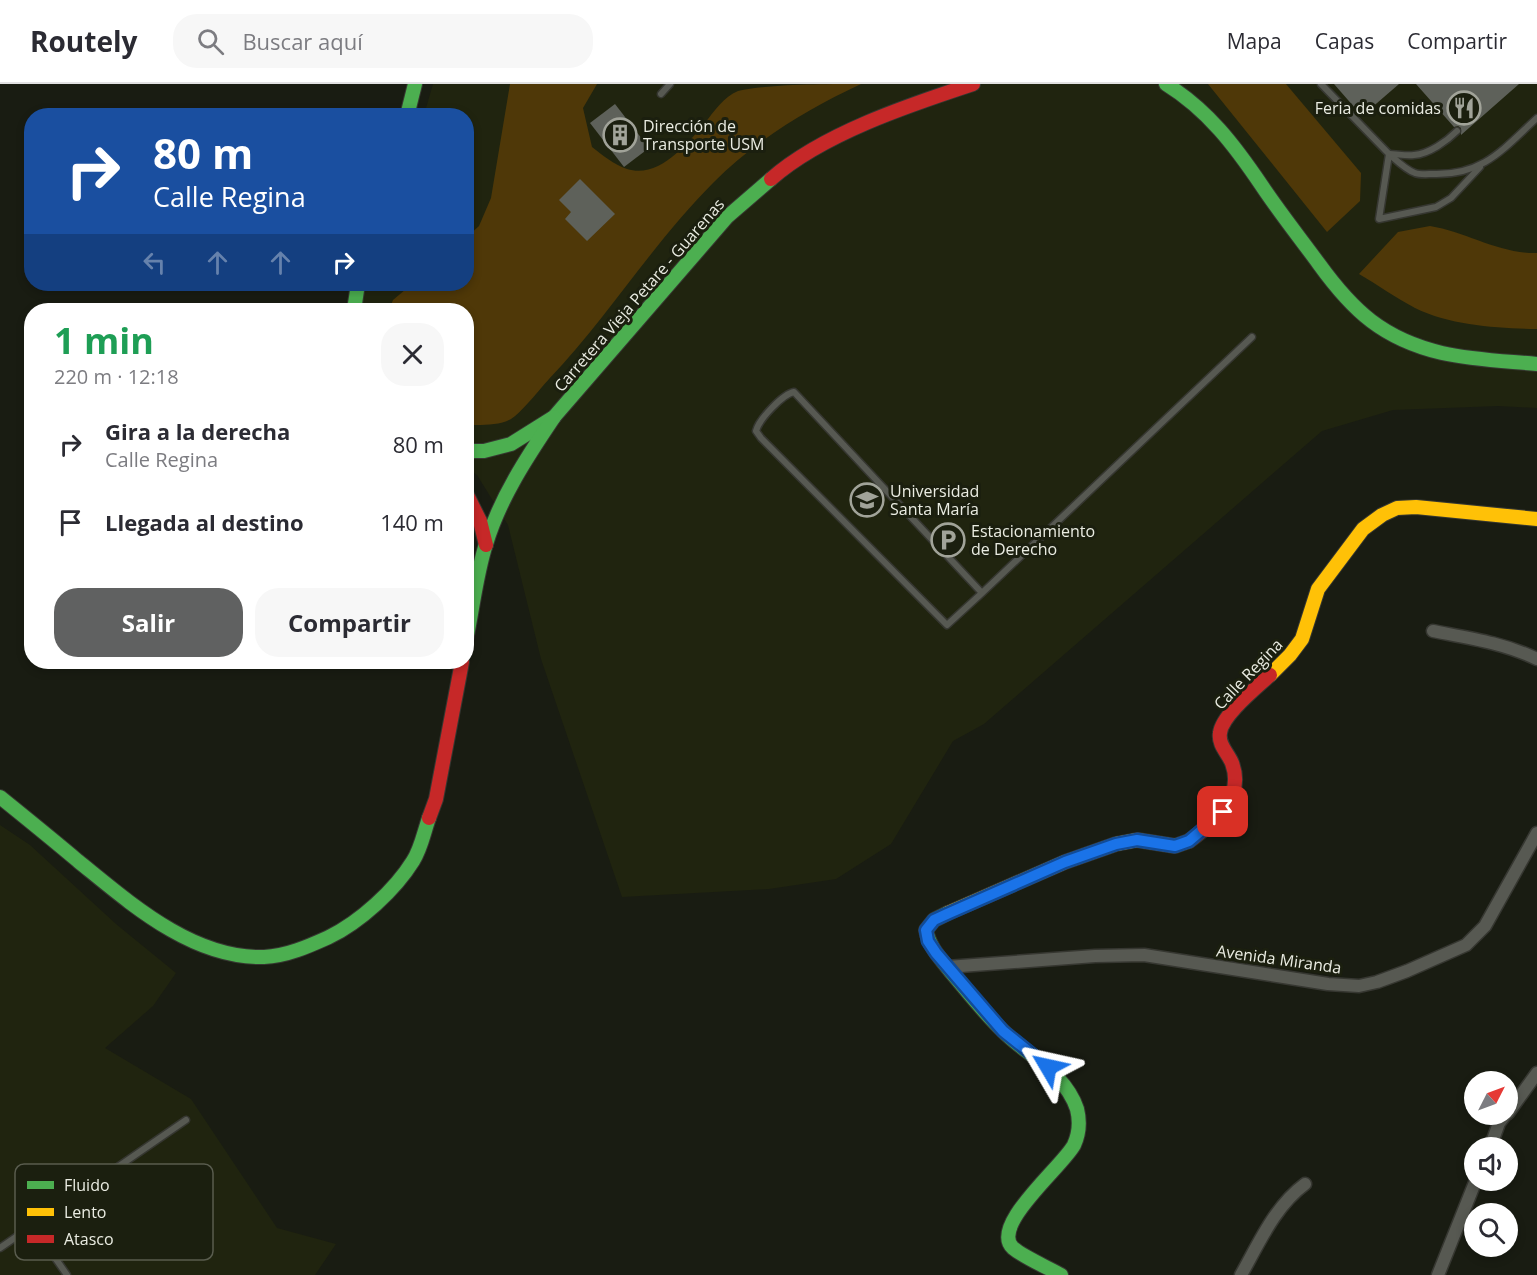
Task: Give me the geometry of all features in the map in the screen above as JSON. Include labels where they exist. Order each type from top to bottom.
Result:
[{"type":"main road","points":[[409,108],[415,84]]},
{"type":"main road","name":"Carretera Vieja Petare - Guarenas","points":[[555,417],[705,241],[751,194],[798,158],[817,147],[933,97],[973,84]]},
{"type":"main road","points":[[1166,84],[1181,92],[1214,121],[1244,158],[1343,297],[1360,312],[1396,337],[1441,353],[1537,364]]},
{"type":"main road","points":[[474,451],[484,451],[511,444],[555,417]]},
{"type":"main road","points":[[474,602],[486,544],[509,490],[555,417]]},
{"type":"main road","name":"Calle Regina","points":[[1061,1275],[1008,1242],[1008,1224],[1076,1143],[1079,1113],[1074,1099],[1062,1081],[1048,1067],[1003,1031],[947,966],[928,941],[926,930],[934,920],[1065,862],[1116,844],[1137,840],[1175,846],[1189,841],[1223,812],[1233,797],[1234,779],[1232,763],[1222,746],[1219,735],[1223,723],[1296,647],[1302,639],[1318,589],[1363,529],[1382,515],[1397,508],[1416,507],[1537,519]]},
{"type":"main road","points":[[474,509],[486,544]]},
{"type":"main road","points":[[0,797],[128,902],[178,934],[209,947],[238,955],[265,957],[292,952],[316,944],[365,914],[398,882],[414,860],[436,799],[461,669]]},
{"type":"street","points":[[1433,631],[1490,642],[1515,649],[1537,660]]},
{"type":"street","name":"Avenida Miranda","points":[[947,966],[1095,956],[1144,956],[1328,984],[1359,986],[1377,982],[1466,945],[1485,926],[1523,854],[1537,833]]},
{"type":"street","points":[[1518,1099],[1537,1073]]},
{"type":"street","points":[[1241,1275],[1281,1206],[1291,1194],[1305,1184]]},
{"type":"street","points":[[1438,1275],[1472,1191]]},
{"type":"lane","points":[[661,94],[670,84]]},
{"type":"lane","points":[[1321,84],[1389,154],[1416,174],[1441,174],[1480,167]]},
{"type":"lane","points":[[1389,154],[1379,219],[1436,207],[1450,198],[1480,167],[1498,154],[1537,118]]},
{"type":"lane","points":[[1389,154],[1424,153],[1451,138],[1457,131]]},
{"type":"lane","points":[[982,593],[794,392],[787,394],[758,424],[756,431],[761,438],[947,625],[982,593],[1252,337]]},
{"type":"lane","points":[[122,1164],[186,1120]]},
{"type":"lane","points":[[0,1248],[15,1238]]},
{"type":"lane","points":[[57,1260],[67,1275]]},
{"type":"shaded area","name":"Universidad Santa María","points":[[433,84],[1537,84],[1537,408],[1498,406],[1393,410],[1322,431],[984,724],[953,741],[891,844],[836,879],[769,889],[622,897],[541,659],[508,525],[474,473],[474,303],[358,303],[364,291],[474,291],[474,108],[426,108]]},
{"type":"shaded area","points":[[510,84],[597,84],[583,108],[592,147],[618,165],[639,171],[650,169],[671,158],[724,101],[738,91],[815,84],[861,84],[782,127],[746,153],[691,206],[571,355],[515,416],[495,424],[474,425],[474,303],[392,303],[404,291],[474,291],[474,231],[479,226],[491,198]]},
{"type":"shaded area","points":[[1208,84],[1286,84],[1361,173],[1360,201],[1327,232]]},
{"type":"shaded area","points":[[1430,226],[1509,250],[1537,253],[1537,329],[1491,327],[1444,319],[1415,308],[1359,274],[1398,232]]},
{"type":"shaded area","points":[[0,825],[30,845],[116,924],[176,973],[153,1006],[105,1048],[191,1099],[277,1228],[336,1244],[315,1275],[0,1275]]},
{"type":"building","points":[[1334,84],[1399,84],[1362,116]]},
{"type":"building","name":"Feria de comidas","points":[[1416,84],[1519,84],[1461,135],[1461,128],[1454,127]]},
{"type":"building","name":"Dirección de Transporte USM","points":[[615,104],[649,148],[624,167],[590,123]]},
{"type":"building","points":[[580,179],[615,214],[587,241],[565,219],[571,212],[559,200]]},
{"type":"traffic: fast","points":[[409,108],[415,84]]},
{"type":"traffic: fast","points":[[1166,84],[1195,105],[1220,130],[1332,281],[1344,296],[1371,321],[1403,340],[1442,353],[1477,359],[1537,364]]},
{"type":"traffic: fast","points":[[474,451],[484,451],[511,444],[554,417],[727,217],[771,179]]},
{"type":"traffic: fast","points":[[355,303],[357,291]]},
{"type":"traffic: fast","points":[[474,599],[486,544],[499,510],[515,478],[554,417]]},
{"type":"traffic: fast","points":[[0,797],[119,894],[164,926],[212,949],[237,955],[264,957],[289,953],[314,944],[341,931],[364,914],[387,894],[413,861],[429,818]]},
{"type":"traffic: fast","points":[[948,913],[934,920],[926,930],[936,952],[996,1024],[1064,1085],[1077,1109],[1078,1127],[1074,1145],[1019,1211],[1008,1238],[1018,1252],[1061,1275]]},
{"type":"traffic: slow","points":[[1270,675],[1302,639],[1318,589],[1363,529],[1382,515],[1397,508],[1416,507],[1537,519]]},
{"type":"traffic: slow","points":[[948,913],[1065,862],[1116,844],[1137,840],[1175,846],[1189,841]]},
{"type":"traffic: jam","points":[[771,179],[815,148],[867,122],[973,84]]},
{"type":"traffic: jam","points":[[474,509],[480,521],[486,545]]},
{"type":"traffic: jam","points":[[429,818],[436,799],[461,669]]},
{"type":"traffic: jam","points":[[1189,841],[1209,826],[1231,798],[1235,776],[1232,763],[1220,741],[1222,726],[1241,702],[1270,675]]},
{"type":"place","name":"Feria de comidas","points":[[1464,108]]},
{"type":"place","name":"Dirección de Transporte USM","points":[[620,135]]},
{"type":"place","name":"Universidad Santa María","points":[[867,500]]},
{"type":"place","name":"Estacionamiento de Derecho","points":[[948,540]]},
{"type":"route","points":[[1048,1067],[1003,1031],[936,953],[928,941],[926,930],[934,920],[947,914],[1065,862],[1116,844],[1137,840],[1175,846],[1189,841],[1223,812]]}]
